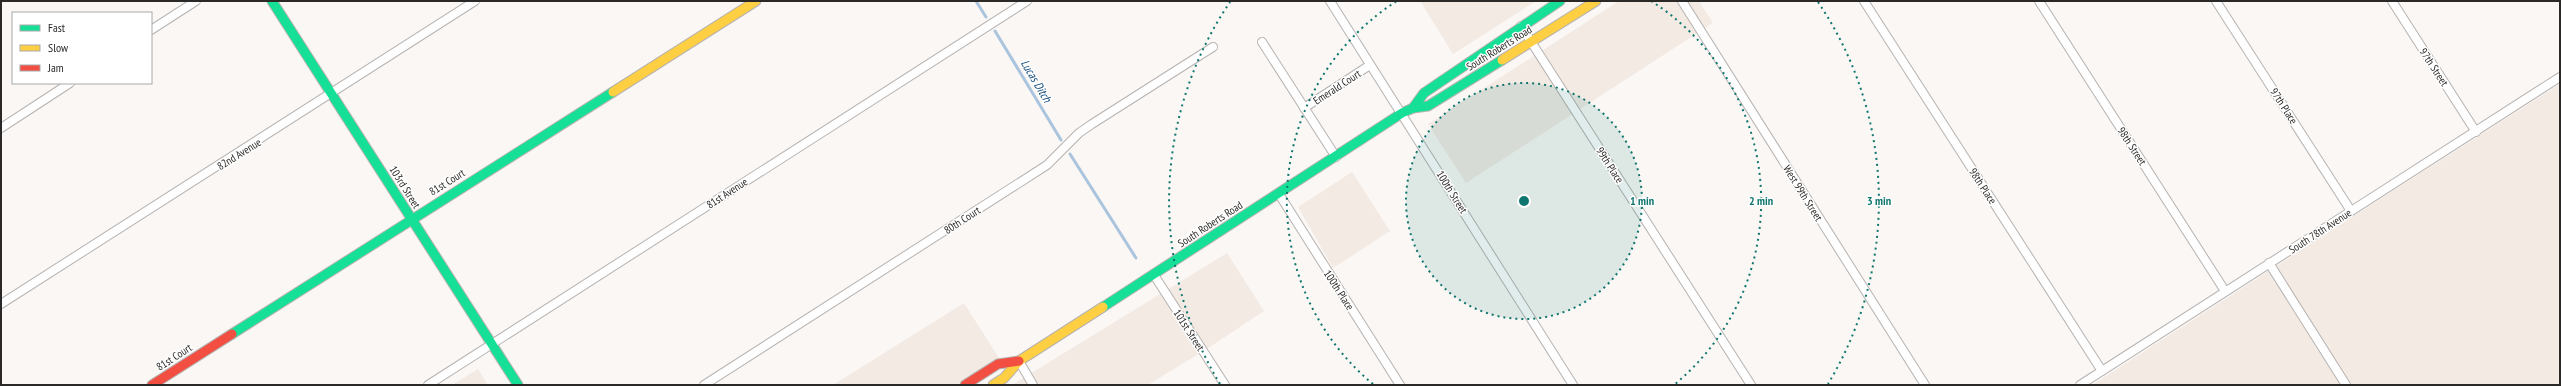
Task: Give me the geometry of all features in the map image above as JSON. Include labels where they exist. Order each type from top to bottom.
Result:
[{"type":"street","points":[[152,29],[196,1]]},
{"type":"street","name":"103rd Street","points":[[272,1],[518,385]]},
{"type":"street","name":"82nd Avenue","points":[[1,304],[332,94],[475,1]]},
{"type":"street","name":"81st Court","points":[[152,385],[756,1]]},
{"type":"street","name":"81st Avenue","points":[[428,385],[1027,1]]},
{"type":"street","name":"100th Street","points":[[1330,1],[1572,385]]},
{"type":"street","name":"South Roberts Road","points":[[1413,108],[1424,93],[1560,1]]},
{"type":"street","name":"South Roberts Road","points":[[993,385],[1004,378],[1019,361],[1402,113],[1413,108],[1428,106],[1532,43],[1596,1]]},
{"type":"street","name":"West 99th Street","points":[[1682,1],[1925,385]]},
{"type":"street","name":"98th Place","points":[[1864,1],[2102,371]]},
{"type":"street","name":"98th Street","points":[[2039,1],[2225,291]]},
{"type":"street","name":"97th Place","points":[[2216,1],[2351,211]]},
{"type":"street","name":"97th Street","points":[[2396,2],[2476,132]]},
{"type":"street","name":"99th Place","points":[[1521,26],[1751,385]]},
{"type":"street","name":"Emerald Court","points":[[1262,42],[1336,157]]},
{"type":"street","name":"80th Court","points":[[704,385],[1047,165],[1079,133],[1213,47]]},
{"type":"street","name":"Emerald Court","points":[[1304,108],[1370,65]]},
{"type":"street","name":"South 78th Avenue","points":[[2080,385],[2560,77]]},
{"type":"street","points":[[1,128],[68,84]]},
{"type":"street","name":"100th Place","points":[[1279,194],[1400,385]]},
{"type":"street","points":[[2269,263],[2346,385]]},
{"type":"street","name":"101st Street","points":[[1154,274],[1225,385]]},
{"type":"street","points":[[1019,361],[1033,385]]},
{"type":"street","name":"South Roberts Road","points":[[964,385],[998,364],[1019,361]]},
{"type":"shaded area","points":[[1420,1],[1536,1],[1453,54]]},
{"type":"shaded area","points":[[1619,1],[1699,1],[1713,23],[1466,183],[1428,124]]},
{"type":"shaded area","points":[[2560,84],[2560,385],[2092,385],[2377,201]]},
{"type":"shaded area","points":[[1352,172],[1390,231],[1333,268],[1298,207]]},
{"type":"shaded area","points":[[1227,253],[1264,311],[1148,385],[1012,385]]},
{"type":"shaded area","points":[[964,303],[999,358],[956,385],[833,385]]},
{"type":"shaded area","points":[[478,369],[488,385],[452,385]]},
{"type":"waterway","name":"Lucas Ditch","points":[[976,1],[986,17]]},
{"type":"waterway","name":"Lucas Ditch","points":[[995,31],[1061,140]]},
{"type":"waterway","name":"Lucas Ditch","points":[[1070,154],[1136,258]]},
{"type":"traffic: fast","points":[[272,1],[518,385]]},
{"type":"traffic: fast","points":[[1413,108],[1424,93],[1560,1]]},
{"type":"traffic: fast","points":[[1103,307],[1402,113],[1413,108],[1428,106],[1502,60]]},
{"type":"traffic: fast","points":[[232,334],[613,92]]},
{"type":"traffic: slow","points":[[613,92],[756,1]]},
{"type":"traffic: slow","points":[[1502,60],[1596,1]]},
{"type":"traffic: slow","points":[[993,385],[1004,378],[1019,361],[1103,307]]},
{"type":"traffic: jam","points":[[152,385],[232,334]]},
{"type":"traffic: jam","points":[[965,385],[998,364],[1019,361]]}]
